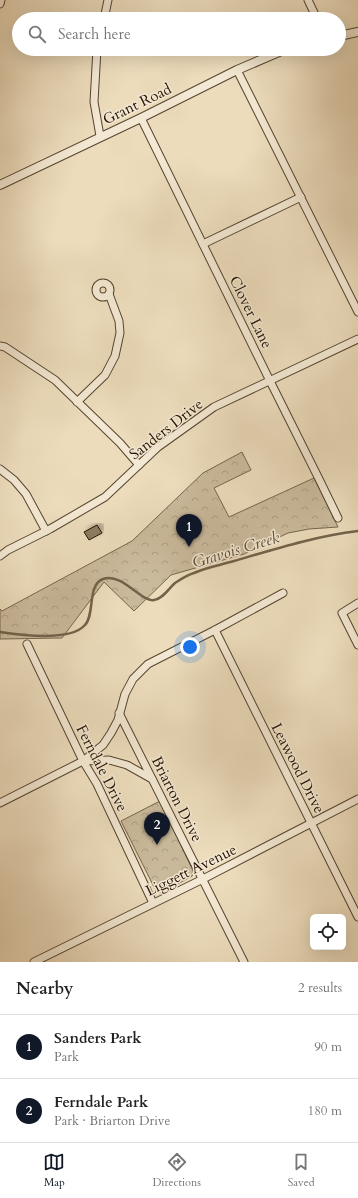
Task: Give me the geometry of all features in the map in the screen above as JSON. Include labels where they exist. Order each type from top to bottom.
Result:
[{"type":"street","points":[[0,4],[1,0]]},
{"type":"street","points":[[105,12],[108,0]]},
{"type":"street","points":[[308,0],[314,12]]},
{"type":"street","points":[[346,35],[358,32]]},
{"type":"street","points":[[97,56],[94,102],[100,136]]},
{"type":"street","name":"Grant Road","points":[[0,185],[100,136],[141,118],[237,70],[270,56]]},
{"type":"street","points":[[237,70],[358,312]]},
{"type":"street","name":"Clover Lane","points":[[141,118],[338,518]]},
{"type":"street","points":[[203,244],[301,197]]},
{"type":"street","points":[[78,402],[105,376],[115,356],[120,333],[119,321],[109,294]]},
{"type":"street","name":"Sanders Drive","points":[[0,556],[8,550],[46,531],[105,497],[158,447],[214,407],[358,338]]},
{"type":"street","points":[[0,346],[5,347],[55,380],[120,443],[140,465]]},
{"type":"street","points":[[0,469],[14,480],[26,494],[46,531]]},
{"type":"street","points":[[0,803],[83,762],[100,748],[107,740],[118,720],[125,694],[133,679],[148,664],[283,593]]},
{"type":"street","points":[[358,603],[342,613],[358,645]]},
{"type":"street","name":"Leawood Drive","points":[[215,630],[358,917]]},
{"type":"street","name":"Ferndale Drive","points":[[27,644],[83,762],[97,784],[153,903]]},
{"type":"street","name":"Briarton Drive","points":[[119,713],[244,962]]},
{"type":"street","points":[[83,762],[109,760],[127,765],[152,779]]},
{"type":"street","name":"Liggett Avenue","points":[[34,962],[203,879],[358,799]]},
{"type":"green space","points":[[242,452],[251,470],[214,488],[229,517],[314,478],[338,527],[309,529],[288,533],[244,554],[171,575],[134,611],[104,582],[62,638],[0,639],[0,609],[2,611],[132,541],[203,473]]},
{"type":"green space","points":[[160,801],[194,873],[192,876],[165,891],[160,892],[155,889],[121,821]]},
{"type":"building","points":[[97,525],[102,533],[89,540],[84,532]]},
{"type":"waterway","name":"Gravois Creek","points":[[0,632],[44,636],[68,634],[78,630],[85,625],[88,620],[95,587],[98,582],[103,579],[110,578],[117,580],[149,600],[154,600],[163,596],[175,583],[204,569],[311,540],[358,531]]},
{"type":"place","name":"Sanders Park","points":[[189,547]]},
{"type":"place","name":"Ferndale Park","points":[[157,845]]}]
